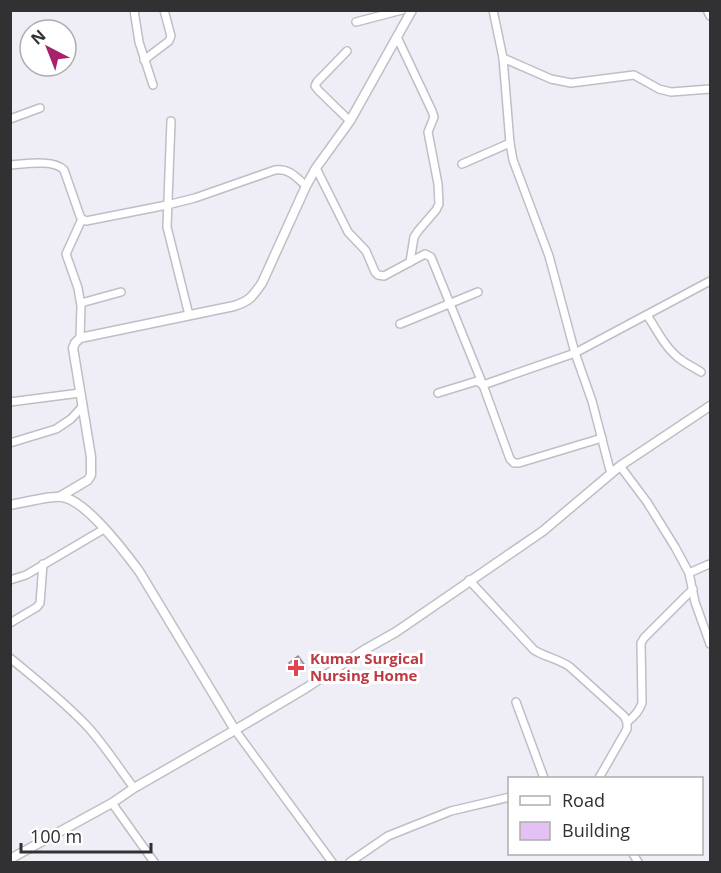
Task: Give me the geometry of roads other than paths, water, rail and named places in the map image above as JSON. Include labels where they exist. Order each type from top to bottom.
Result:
[{"type":"street","points":[[135,10],[139,42],[153,85]]},
{"type":"street","points":[[144,60],[169,41],[171,36],[164,10]]},
{"type":"street","points":[[356,22],[402,10]]},
{"type":"street","points":[[10,505],[61,496],[88,480],[91,475],[91,457],[73,348],[80,338],[234,306],[252,297],[262,282],[316,168],[350,121],[412,10]]},
{"type":"street","points":[[493,10],[503,58],[513,160],[549,256],[611,474]]},
{"type":"street","points":[[708,10],[711,16]]},
{"type":"street","points":[[397,37],[434,117],[428,132],[438,184],[439,204],[414,237],[410,262]]},
{"type":"street","points":[[347,51],[315,86],[350,121]]},
{"type":"street","points":[[503,58],[550,79],[571,83],[633,75],[659,89],[671,92],[711,88]]},
{"type":"street","points":[[10,119],[40,108]]},
{"type":"street","points":[[171,121],[168,233],[189,315]]},
{"type":"street","points":[[462,164],[510,143]]},
{"type":"street","points":[[10,165],[58,164],[64,170],[82,219],[66,254],[81,303],[80,338]]},
{"type":"street","points":[[316,168],[348,232],[366,251],[378,275],[384,276],[425,254],[431,257],[483,385],[510,459],[514,463],[519,464],[602,438]]},
{"type":"street","points":[[82,219],[86,221],[195,198],[281,169],[288,170],[306,186]]},
{"type":"street","points":[[483,385],[575,353],[711,281]]},
{"type":"street","points":[[81,303],[121,292]]},
{"type":"street","points":[[400,324],[478,292]]},
{"type":"street","points":[[647,315],[671,351],[701,372]]},
{"type":"street","points":[[438,393],[477,381],[483,385]]},
{"type":"street","points":[[10,402],[80,393]]},
{"type":"street","points":[[10,859],[112,803],[396,632],[543,531],[620,466],[711,406]]},
{"type":"street","points":[[10,443],[56,429],[82,407]]},
{"type":"street","points":[[620,466],[647,502],[689,573],[695,602],[711,644]]},
{"type":"street","points":[[61,496],[90,513],[139,571],[235,730],[332,862]]},
{"type":"street","points":[[10,580],[26,575],[104,529]]},
{"type":"street","points":[[10,623],[40,603],[43,564]]},
{"type":"street","points":[[689,573],[711,564]]},
{"type":"street","points":[[470,580],[534,650],[570,667],[624,716],[627,722],[625,735],[600,777]]},
{"type":"street","points":[[627,722],[633,718],[642,703],[641,643],[693,589]]},
{"type":"street","points":[[10,657],[86,725],[134,788]]},
{"type":"street","points":[[516,702],[544,777]]},
{"type":"street","points":[[350,862],[388,836],[451,811],[508,797]]},
{"type":"street","points":[[112,803],[154,862]]},
{"type":"place","name":"Kumar Surgical Nursing Home","points":[[296,668]]}]
